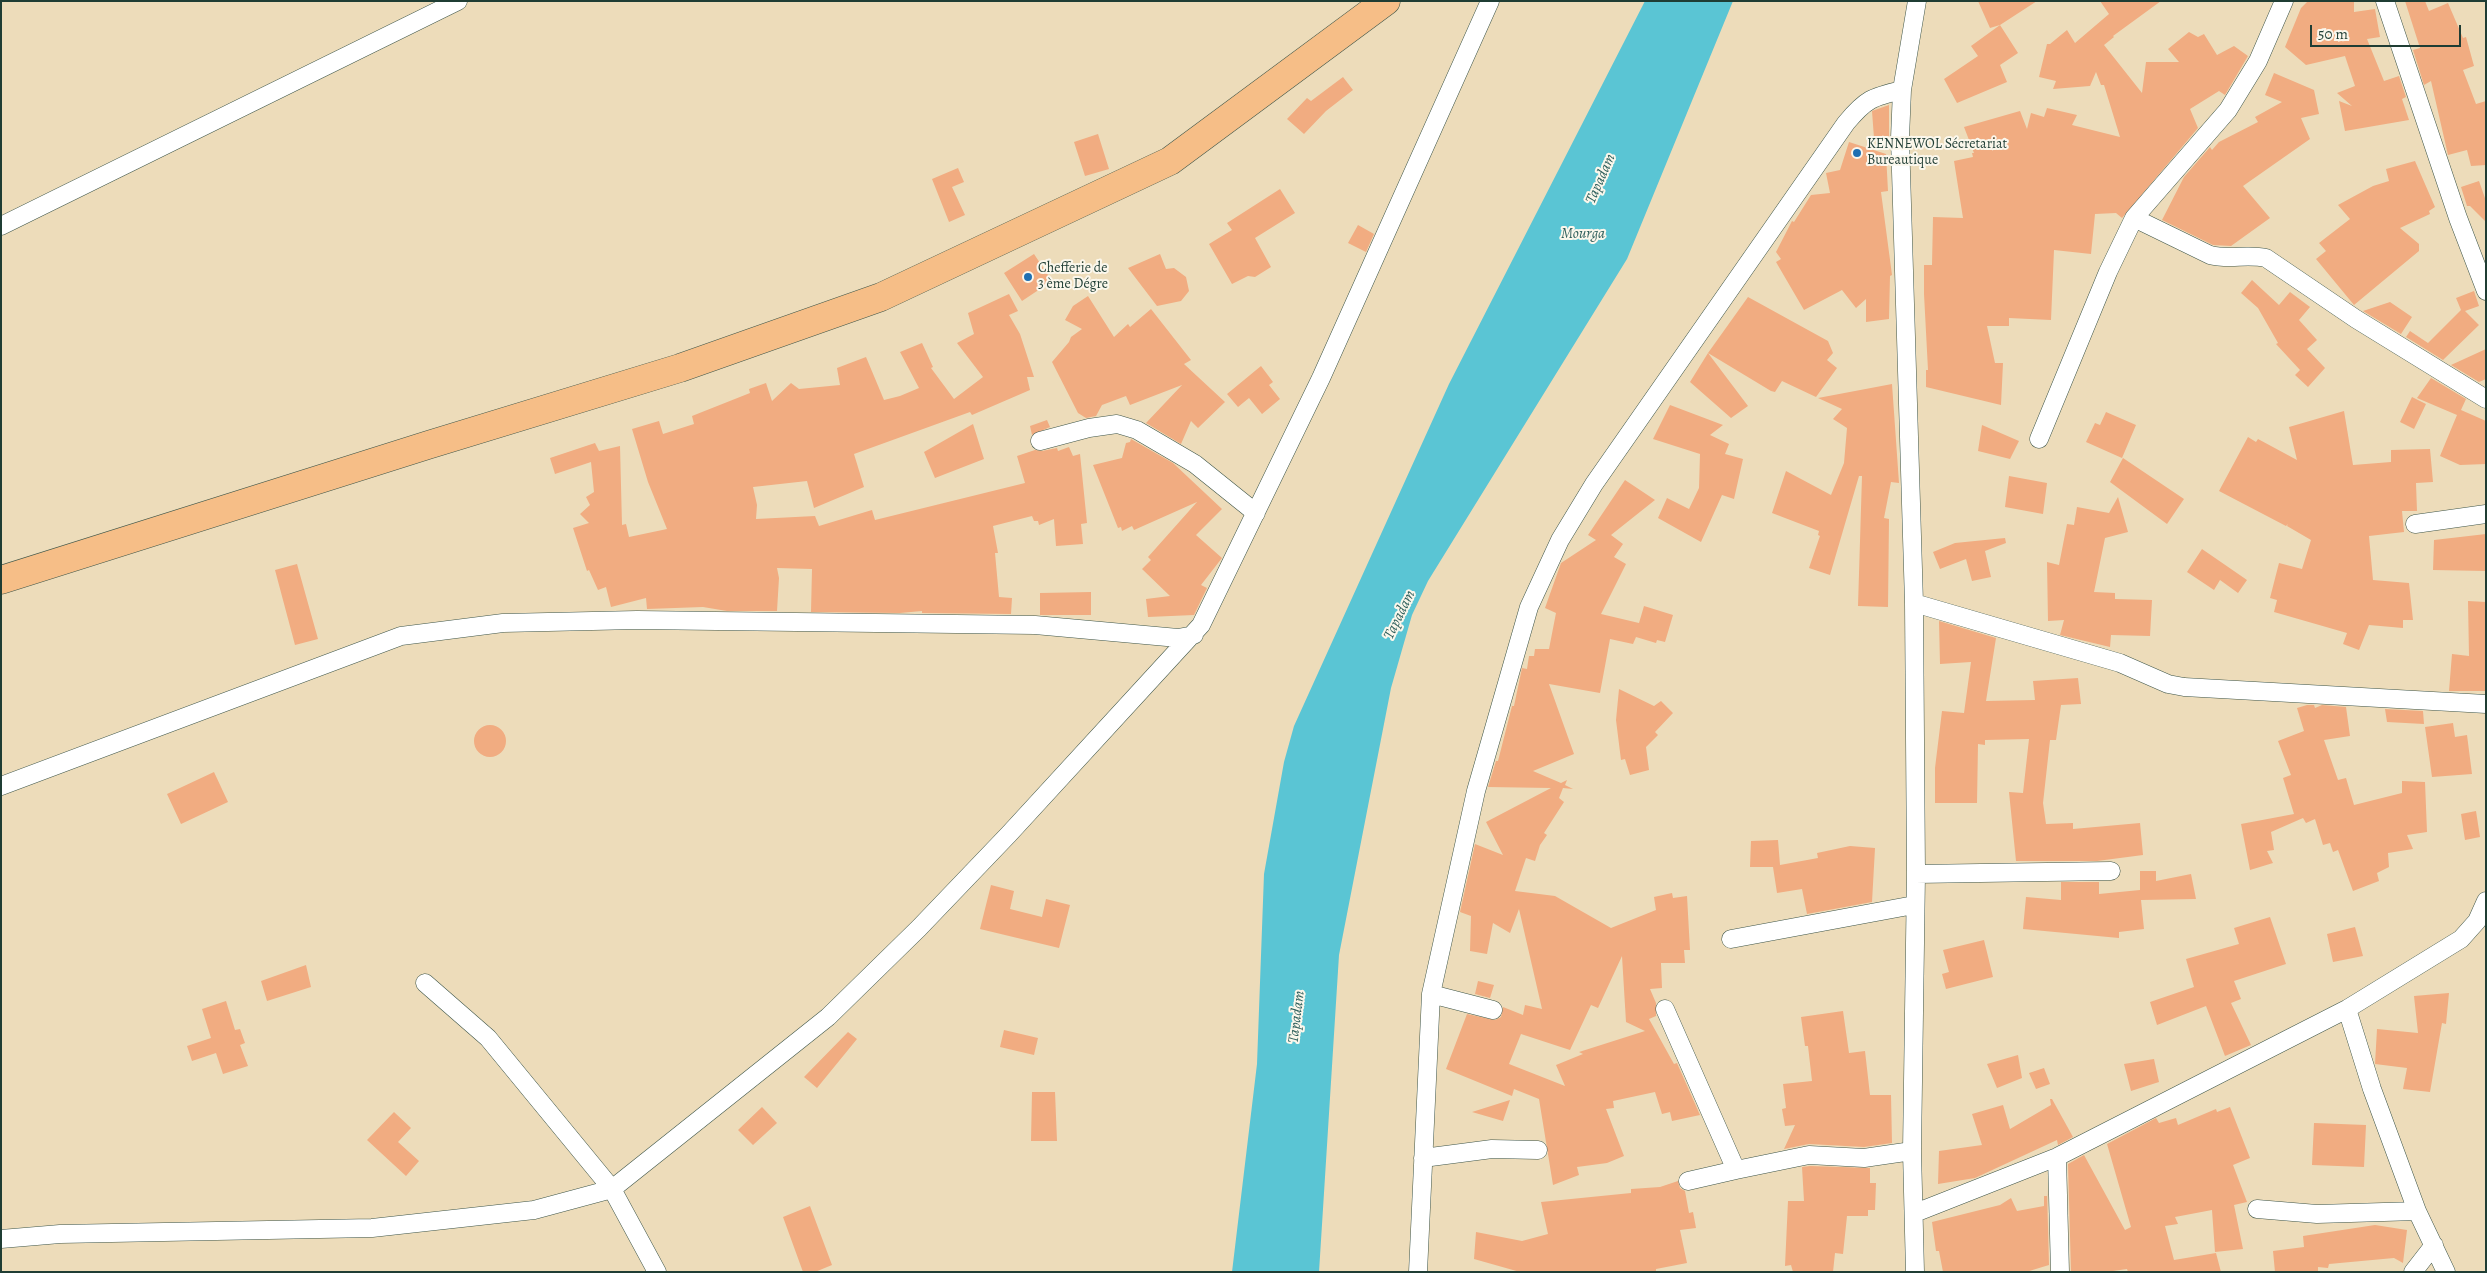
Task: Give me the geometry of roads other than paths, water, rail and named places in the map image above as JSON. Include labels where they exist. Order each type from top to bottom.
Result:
[{"type":"main road","points":[[1,580],[428,445],[680,368],[881,297],[1170,160],[1386,1]]},
{"type":"street","points":[[1,226],[458,1]]},
{"type":"street","points":[[1,1239],[60,1234],[372,1228],[534,1210],[612,1189],[828,1017],[932,915],[1194,635],[1201,625],[1321,378],[1490,1]]},
{"type":"street","points":[[1915,1272],[1912,1151],[1914,905],[1916,874],[1914,603],[1900,138],[1902,90],[1917,1]]},
{"type":"street","points":[[2039,439],[2108,272],[2134,218],[2228,110],[2258,61],[2284,1]]},
{"type":"street","points":[[2386,2],[2458,218],[2486,291]]},
{"type":"street","points":[[1418,1272],[1431,994],[1476,790],[1529,606],[1560,540],[1594,484],[1846,122],[1863,103],[1878,96],[1902,90]]},
{"type":"street","points":[[2134,218],[2210,255],[2221,258],[2257,256],[2266,258],[2356,320],[2486,399]]},
{"type":"street","points":[[1040,441],[1089,428],[1118,424],[1137,430],[1195,464],[1256,513]]},
{"type":"street","points":[[2415,524],[2486,514]]},
{"type":"street","points":[[1914,603],[2120,662],[2168,684],[2184,687],[2486,704]]},
{"type":"street","points":[[1,786],[401,636],[503,623],[637,620],[1035,625],[1178,638],[1194,635]]},
{"type":"street","points":[[1916,874],[2111,871]]},
{"type":"street","points":[[1914,1213],[2057,1157],[2347,1009],[2461,939],[2477,921],[2486,901]]},
{"type":"street","points":[[1731,939],[1914,905]]},
{"type":"street","points":[[425,984],[488,1038],[612,1189],[657,1272]]},
{"type":"street","points":[[1431,994],[1493,1010]]},
{"type":"street","points":[[1665,1009],[1736,1170]]},
{"type":"street","points":[[2347,1009],[2372,1089],[2418,1211],[2446,1272]]},
{"type":"street","points":[[1422,1158],[1492,1149],[1538,1150]]},
{"type":"street","points":[[1688,1181],[1809,1155],[1864,1158],[1912,1151]]},
{"type":"street","points":[[2057,1157],[2060,1272]]},
{"type":"street","points":[[2257,1209],[2317,1214],[2418,1211]]},
{"type":"street","points":[[2413,1272],[2434,1245]]},
{"type":"water","name":"Mourga","points":[[1645,1],[1733,1],[1627,259],[1428,581],[1412,615],[1391,688],[1339,955],[1319,1272],[1232,1272],[1257,1064],[1264,874],[1284,762],[1294,726],[1449,384]]},
{"type":"place","name":"KENNEWOL Sécretariat Bureautique","points":[[1857,153]]},
{"type":"place","name":"Chefferie de 3 ème Dégre","points":[[1028,277]]},
{"type":"water label","name":"Tapadam","points":[[1601,179]]},
{"type":"water label","name":"Tapadam","points":[[1400,615]]},
{"type":"water label","name":"Tapadam","points":[[1297,1017]]}]
